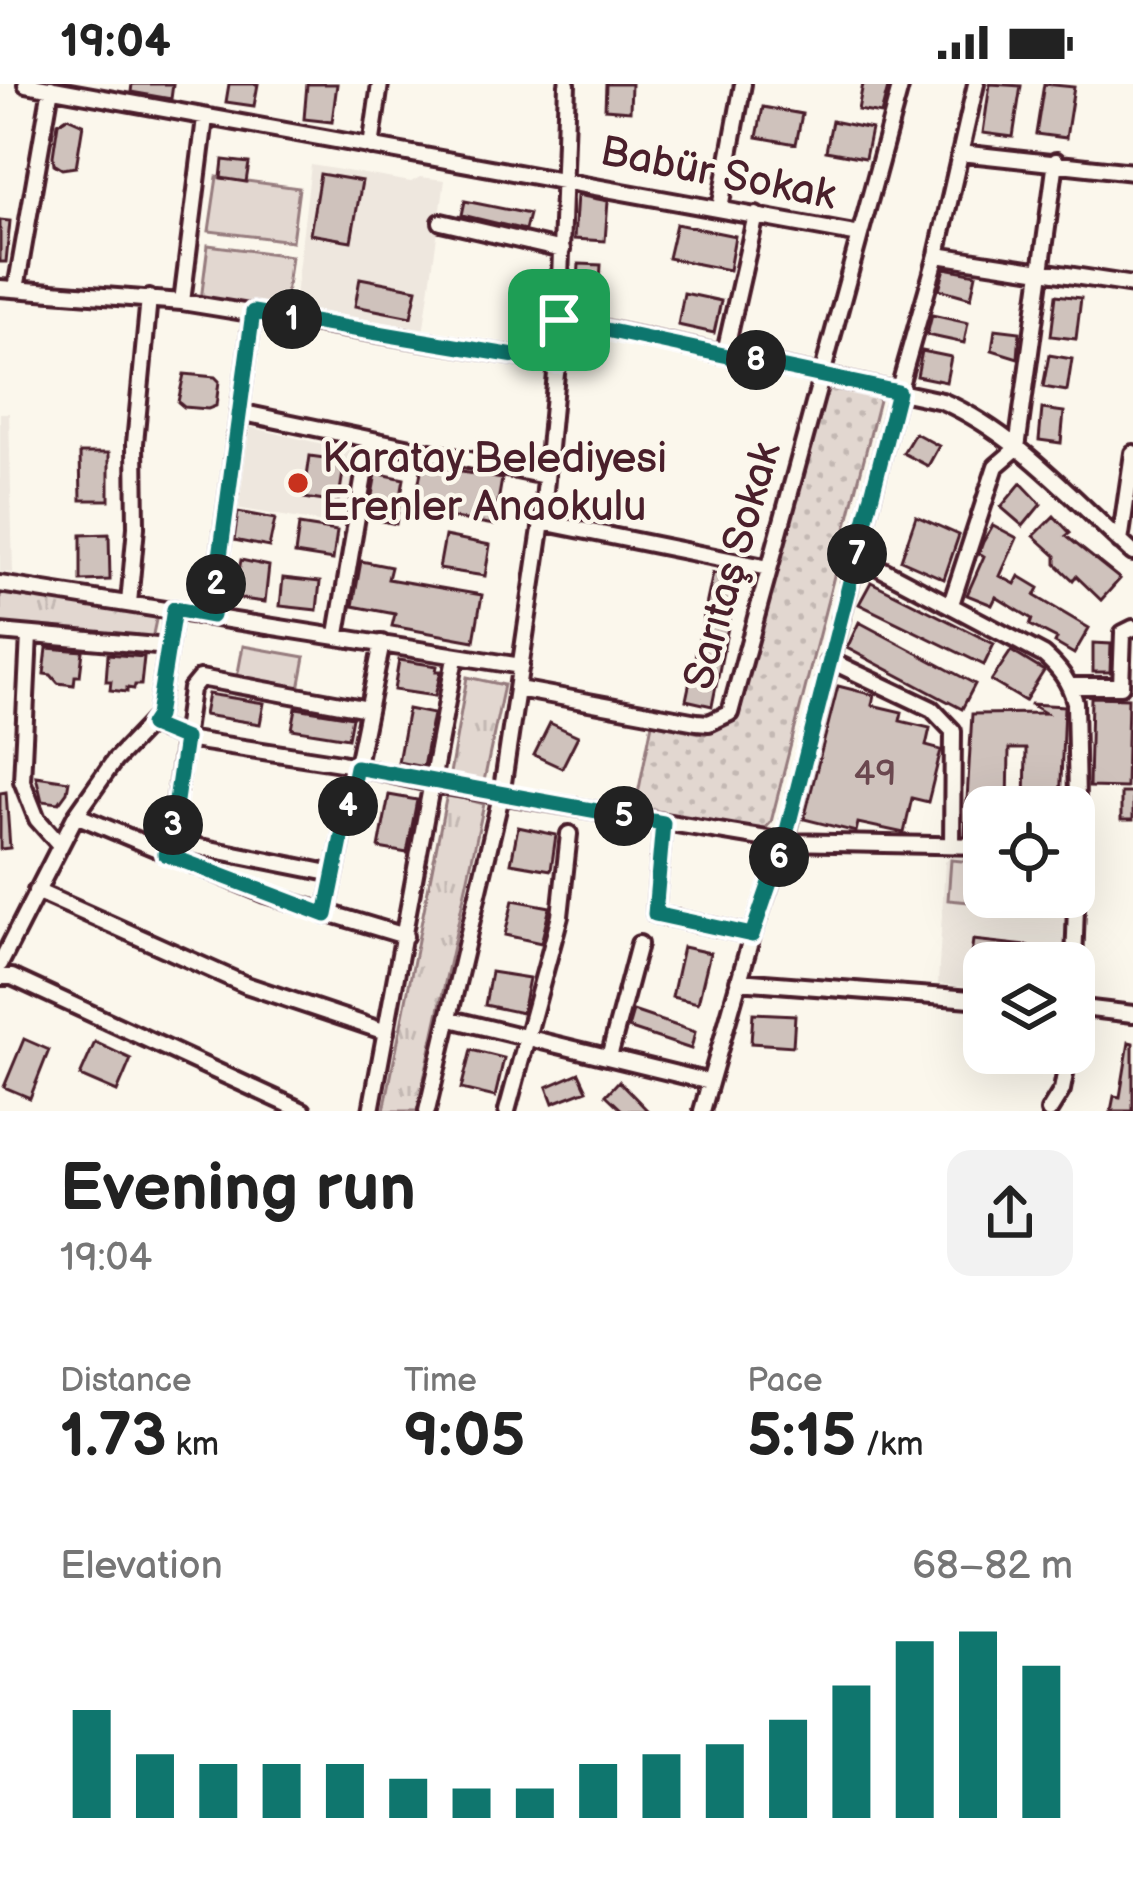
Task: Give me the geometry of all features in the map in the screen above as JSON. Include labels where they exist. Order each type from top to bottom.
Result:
[{"type":"street","name":"Babür Sokak","points":[[26,84],[860,235]]},
{"type":"street","points":[[371,148],[380,84]]},
{"type":"street","points":[[427,1111],[501,796],[542,522],[557,363],[567,84]]},
{"type":"street","points":[[720,208],[743,84]]},
{"type":"street","name":"Sarıtaş Sokak","points":[[518,689],[698,722],[722,719],[734,703],[901,84]]},
{"type":"street","points":[[702,1111],[784,842],[898,392],[938,255],[976,84]]},
{"type":"street","points":[[51,88],[8,289],[182,302],[557,363]]},
{"type":"street","points":[[182,302],[205,118]]},
{"type":"street","points":[[960,152],[1133,172]]},
{"type":"street","points":[[951,604],[996,466],[1017,448],[1056,160]]},
{"type":"street","points":[[725,352],[756,215]]},
{"type":"street","points":[[441,222],[562,250]]},
{"type":"street","points":[[938,255],[1133,285]]},
{"type":"street","points":[[129,602],[136,527],[135,443],[149,298]]},
{"type":"street","points":[[212,616],[253,312]]},
{"type":"street","points":[[559,320],[942,401],[1017,448],[1133,553]]},
{"type":"street","points":[[239,412],[545,476]]},
{"type":"street","points":[[337,634],[370,440]]},
{"type":"street","points":[[1120,542],[1133,453]]},
{"type":"street","points":[[542,522],[769,568]]},
{"type":"street","points":[[857,556],[1044,655],[1071,686],[1075,702],[1076,786]]},
{"type":"street","points":[[0,584],[337,634],[521,667]]},
{"type":"street","points":[[0,964],[76,815],[114,760],[157,716],[174,609]]},
{"type":"street","points":[[1071,686],[1121,686],[1123,633],[1133,628]]},
{"type":"street","points":[[0,632],[167,647]]},
{"type":"street","points":[[29,635],[22,781],[37,819],[60,845]]},
{"type":"street","points":[[326,915],[382,643]]},
{"type":"street","points":[[370,1111],[455,658]]},
{"type":"street","points":[[829,660],[932,709],[953,731],[952,845]]},
{"type":"street","points":[[168,848],[191,689],[200,678],[368,709]]},
{"type":"street","points":[[151,725],[185,739],[784,842],[963,846]]},
{"type":"street","points":[[76,815],[326,915],[405,936]]},
{"type":"street","points":[[663,823],[655,914],[752,935]]},
{"type":"street","points":[[507,1111],[560,916],[569,834]]},
{"type":"street","points":[[168,848],[334,874]]},
{"type":"street","points":[[35,891],[246,986],[386,1032]]},
{"type":"street","points":[[609,1057],[639,944]]},
{"type":"street","points":[[0,977],[12,977],[303,1111]]},
{"type":"street","points":[[738,982],[963,998]]},
{"type":"street","points":[[1095,1009],[1133,1014]]},
{"type":"street","points":[[451,1019],[710,1082]]},
{"type":"street","points":[[1049,1111],[1065,1074]]},
{"type":"shaded area","points":[[311,165],[411,182],[420,177],[445,180],[423,334],[293,312]]},
{"type":"shaded area","points":[[0,413],[9,413],[13,573],[0,572]]},
{"type":"shaded area","name":"Karatay Belediyesi Erenler Anaokulu","points":[[249,427],[358,452],[348,527],[236,508]]},
{"type":"shaded area","points":[[963,856],[963,918],[1068,918],[1068,942],[963,942],[963,986],[938,984],[945,862]]},
{"type":"green space","points":[[217,177],[299,188],[292,241],[209,231]]},
{"type":"green space","points":[[208,245],[291,256],[284,310],[201,300]]},
{"type":"green space","points":[[824,388],[879,400],[771,822],[763,831],[644,809],[637,799],[652,723],[705,734],[736,717]]},
{"type":"green space","points":[[0,594],[157,615],[152,639],[0,624]]},
{"type":"green space","points":[[243,646],[305,657],[299,689],[237,678]]},
{"type":"green space","points":[[467,677],[504,685],[483,786],[449,779]]},
{"type":"green space","points":[[447,794],[484,804],[417,1111],[384,1111]]},
{"type":"green space","points":[[951,860],[963,861],[963,901],[948,900]]},
{"type":"building","points":[[132,84],[173,84],[171,99],[131,92]]},
{"type":"building","points":[[229,84],[258,84],[254,106],[226,102]]},
{"type":"building","points":[[307,84],[337,84],[332,122],[304,119]]},
{"type":"building","points":[[606,84],[631,84],[630,111],[605,109]]},
{"type":"building","points":[[863,84],[889,84],[881,114],[858,110]]},
{"type":"building","points":[[990,84],[1021,86],[1013,137],[983,133]]},
{"type":"building","points":[[1044,84],[1074,87],[1066,138],[1036,134]]},
{"type":"building","points":[[763,107],[802,114],[796,144],[757,137]]},
{"type":"building","points":[[67,117],[83,124],[76,167],[62,169],[54,164],[53,156],[58,123]]},
{"type":"building","points":[[832,121],[871,129],[865,158],[826,151]]},
{"type":"building","points":[[223,160],[249,163],[246,182],[221,178]]},
{"type":"building","points":[[320,174],[362,181],[351,241],[310,234]]},
{"type":"building","points":[[577,195],[608,201],[605,241],[574,239]]},
{"type":"building","points":[[465,201],[529,214],[525,230],[462,215]]},
{"type":"building","points":[[0,220],[10,221],[6,262],[0,262]]},
{"type":"building","points":[[676,224],[735,236],[729,270],[668,258]]},
{"type":"building","points":[[579,264],[601,265],[599,299],[577,298]]},
{"type":"building","points":[[945,268],[976,274],[971,298],[939,289]]},
{"type":"building","points":[[360,278],[417,289],[411,317],[355,306]]},
{"type":"building","points":[[684,293],[721,301],[714,333],[678,325]]},
{"type":"building","points":[[1056,295],[1081,298],[1076,339],[1051,336]]},
{"type":"building","points":[[932,315],[968,323],[964,343],[927,335]]},
{"type":"building","points":[[995,329],[1020,332],[1018,358],[992,350]]},
{"type":"building","points":[[922,351],[951,357],[946,382],[917,376]]},
{"type":"building","points":[[1049,355],[1072,359],[1067,391],[1043,387]]},
{"type":"building","points":[[184,374],[219,381],[216,406],[184,407],[178,402]]},
{"type":"building","points":[[1042,409],[1064,412],[1061,443],[1039,440]]},
{"type":"building","points":[[915,433],[939,446],[928,466],[903,453]]},
{"type":"building","points":[[80,453],[109,453],[109,500],[81,500]]},
{"type":"building","points":[[310,456],[345,461],[338,503],[304,498]]},
{"type":"building","points":[[422,465],[502,479],[494,525],[414,511]]},
{"type":"building","points":[[376,473],[404,479],[396,524],[368,518]]},
{"type":"building","points":[[1021,483],[1041,504],[1023,526],[1001,507]]},
{"type":"building","points":[[238,512],[275,519],[269,547],[234,540]]},
{"type":"building","points":[[916,516],[959,535],[944,579],[901,560]]},
{"type":"building","points":[[1054,516],[1070,533],[1066,536],[1120,579],[1101,600],[1056,564],[1056,556],[1034,536]]},
{"type":"building","points":[[299,525],[337,531],[333,560],[295,554]]},
{"type":"building","points":[[993,525],[1017,538],[1000,576],[1015,584],[1019,576],[1039,588],[1035,596],[1089,628],[1074,654],[996,597],[992,605],[967,595]]},
{"type":"building","points":[[109,534],[110,580],[81,581],[81,535]]},
{"type":"building","points":[[445,536],[490,545],[485,576],[439,569]]},
{"type":"building","points":[[241,560],[269,566],[265,602],[234,598]]},
{"type":"building","points":[[361,561],[391,567],[388,579],[482,595],[474,641],[392,626],[395,614],[353,606]]},
{"type":"building","points":[[713,573],[738,578],[712,706],[686,700]]},
{"type":"building","points":[[283,578],[320,582],[317,610],[280,606]]},
{"type":"building","points":[[871,582],[994,644],[984,665],[859,604]]},
{"type":"building","points":[[859,622],[975,684],[962,709],[847,648]]},
{"type":"building","points":[[1093,643],[1111,644],[1110,672],[1093,672]]},
{"type":"building","points":[[47,648],[83,651],[74,685],[58,683],[44,674]]},
{"type":"building","points":[[1011,651],[1044,671],[1025,701],[991,681]]},
{"type":"building","points":[[108,654],[144,657],[141,685],[127,692],[110,690]]},
{"type":"building","points":[[399,660],[437,666],[436,671],[441,671],[435,696],[394,690]]},
{"type":"building","points":[[838,686],[874,695],[872,705],[902,712],[900,721],[930,728],[926,746],[941,750],[928,802],[912,798],[904,833],[858,823],[856,832],[804,819]]},
{"type":"building","points":[[208,694],[264,703],[260,724],[204,715]]},
{"type":"building","points":[[1091,697],[1128,698],[1126,788],[1089,786]]},
{"type":"building","points":[[1030,704],[1064,706],[1061,786],[1025,786],[1026,749],[1009,749],[1008,786],[968,786],[972,714],[1045,713]]},
{"type":"building","points":[[296,708],[352,717],[348,738],[292,729]]},
{"type":"building","points":[[408,709],[433,714],[423,767],[398,762]]},
{"type":"building","points":[[550,723],[578,736],[562,768],[534,755]]},
{"type":"building","points":[[36,776],[69,781],[59,803],[42,801]]},
{"type":"building","points":[[6,792],[10,848],[0,849],[0,793]]},
{"type":"building","points":[[1121,793],[1133,793],[1133,820],[1121,820]]},
{"type":"building","points":[[389,795],[417,800],[407,853],[379,848]]},
{"type":"building","points":[[518,827],[556,835],[551,870],[511,863]]},
{"type":"building","points":[[513,900],[550,907],[541,943],[505,935]]},
{"type":"building","points":[[683,947],[710,953],[698,1003],[672,997]]},
{"type":"building","points":[[491,972],[529,978],[522,1013],[485,1005]]},
{"type":"building","points":[[633,1011],[695,1032],[691,1049],[628,1028]]},
{"type":"building","points":[[753,1013],[795,1015],[793,1046],[751,1043]]},
{"type":"building","points":[[24,1039],[49,1050],[30,1098],[4,1087]]},
{"type":"building","points":[[95,1042],[131,1059],[117,1092],[80,1076]]},
{"type":"building","points":[[1129,1042],[1133,1043],[1133,1111],[1111,1111],[1114,1096],[1120,1097]]},
{"type":"building","points":[[471,1050],[504,1058],[495,1097],[461,1089]]},
{"type":"building","points":[[579,1073],[587,1090],[553,1103],[547,1087]]},
{"type":"building","points":[[619,1081],[648,1111],[623,1111],[606,1095]]},
{"type":"place","name":"Karatay Belediyesi Erenler Anaokulu","points":[[298,483]]},
{"type":"route","points":[[253,312],[557,363],[559,320],[898,392],[784,842],[752,935],[655,914],[663,823],[356,767],[326,915],[165,854],[185,739],[151,725],[157,716],[174,609],[212,616],[253,312]]}]
